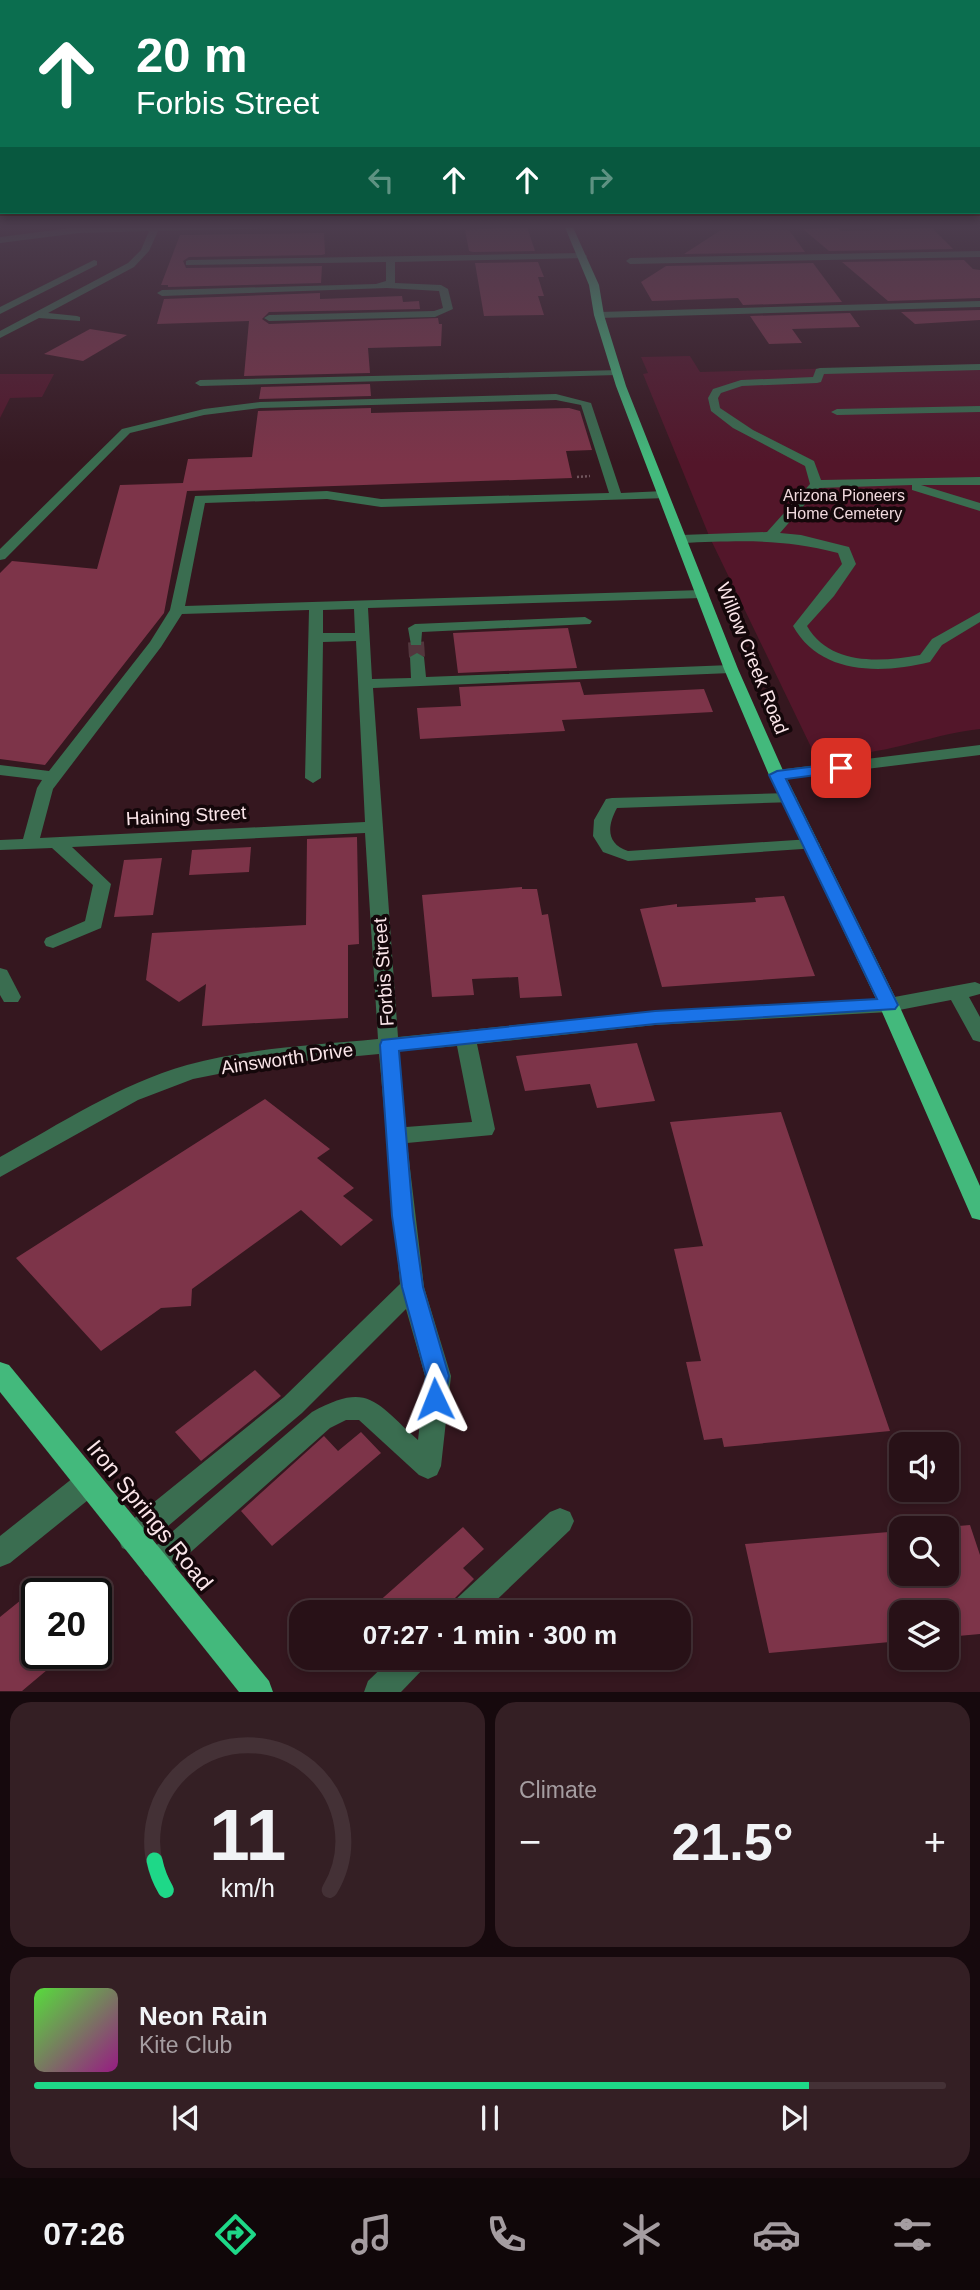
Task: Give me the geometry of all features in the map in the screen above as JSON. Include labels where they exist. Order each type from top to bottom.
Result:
[{"type":"main road","name":"Willow Creek Road","points":[[597,304],[617,372],[731,669],[777,775],[889,1005],[980,1211]]},
{"type":"main road","name":"Iron Springs Road","points":[[0,1373],[258,1692]]},
{"type":"street","points":[[0,335],[59,304]]},
{"type":"street","points":[[269,318],[435,314],[449,309],[448,304]]},
{"type":"street","points":[[599,315],[980,304]]},
{"type":"street","points":[[2,310],[77,319]]},
{"type":"street","points":[[816,484],[810,464],[766,444],[734,425],[715,409],[713,398],[717,391],[741,383],[817,380],[820,371],[980,367]]},
{"type":"street","points":[[200,383],[617,372]]},
{"type":"street","points":[[0,556],[126,431],[204,412],[260,404],[556,397],[586,403],[615,496]]},
{"type":"street","points":[[837,412],[980,409]]},
{"type":"street","points":[[896,481],[980,507]]},
{"type":"street","points":[[771,536],[816,484],[980,481]]},
{"type":"street","points":[[30,843],[45,788],[156,644],[177,610],[199,499],[327,495],[381,503],[664,495]]},
{"type":"street","points":[[681,538],[771,536],[801,539],[844,550],[849,564],[829,593],[800,626],[806,640],[833,657],[864,663],[900,664],[925,659],[937,642],[980,616]]},
{"type":"street","points":[[177,610],[702,594]]},
{"type":"street","name":"Forbis Street","points":[[155,1565],[321,1420],[343,1408],[365,1409],[428,1466],[438,1376],[412,1287],[402,1216],[373,827],[361,604]]},
{"type":"street","points":[[313,779],[316,606]]},
{"type":"street","points":[[419,682],[415,628],[584,621]]},
{"type":"street","points":[[314,638],[363,636]]},
{"type":"street","points":[[365,684],[731,669]]},
{"type":"street","points":[[777,775],[980,750]]},
{"type":"street","points":[[0,770],[54,777]]},
{"type":"street","points":[[789,799],[612,803],[600,820],[600,829],[604,844],[619,854],[811,844]]},
{"type":"street","name":"Haining Street","points":[[0,845],[373,827]]},
{"type":"street","points":[[53,942],[94,924],[102,884],[56,842]]},
{"type":"street","points":[[0,975],[11,997]]},
{"type":"street","name":"Ainsworth Drive","points":[[0,1168],[131,1094],[190,1072],[264,1058],[655,1018],[889,1005],[966,991],[980,1035]]},
{"type":"street","points":[[396,1136],[484,1129],[465,1037]]},
{"type":"street","points":[[132,1538],[293,1405],[412,1287]]},
{"type":"street","points":[[0,1553],[88,1483]]},
{"type":"street","points":[[476,1600],[560,1521]]},
{"type":"street","points":[[379,1692],[402,1670]]},
{"type":"green space","name":"Arizona Pioneers Home Cemetery","points":[[690,356],[700,372],[980,364],[980,729],[854,754],[835,754],[811,747],[710,538],[643,374],[648,373],[641,357]]},
{"type":"green space","points":[[0,374],[54,374],[42,397],[10,398],[0,418]]},
{"type":"building","points":[[163,304],[419,304],[420,309],[269,312],[262,319],[269,324],[438,318],[439,324],[442,324],[441,346],[368,348],[370,373],[244,376],[249,321],[157,324]]},
{"type":"building","points":[[482,304],[541,304],[544,315],[484,316]]},
{"type":"building","points":[[980,310],[980,320],[915,324],[901,312]]},
{"type":"building","points":[[850,313],[860,327],[792,329],[802,343],[769,344],[750,316]]},
{"type":"building","points":[[90,329],[127,335],[83,361],[44,354]]},
{"type":"building","points":[[370,384],[371,396],[259,399],[261,387]]},
{"type":"building","points":[[371,408],[371,413],[569,408],[580,411],[592,450],[566,451],[572,478],[187,491],[164,613],[45,765],[0,759],[0,573],[12,561],[97,569],[120,485],[183,483],[188,459],[252,457],[258,411]]},
{"type":"building","points":[[568,628],[577,668],[458,673],[453,633]]},
{"type":"building","points":[[580,682],[584,695],[704,689],[713,712],[562,720],[565,731],[420,739],[417,708],[461,706],[459,687]]},
{"type":"building","points":[[357,837],[359,944],[348,945],[348,1018],[202,1026],[206,984],[179,1002],[146,980],[152,933],[306,925],[307,839]]},
{"type":"building","points":[[251,847],[249,872],[189,875],[192,850]]},
{"type":"building","points":[[162,858],[153,915],[114,917],[124,860]]},
{"type":"building","points":[[522,887],[537,889],[542,915],[548,914],[562,996],[520,998],[518,977],[472,979],[474,995],[432,997],[422,895]]},
{"type":"building","points":[[784,896],[815,976],[662,987],[640,909],[677,904],[677,907],[756,902],[755,898]]},
{"type":"building","points":[[637,1043],[655,1101],[597,1108],[590,1084],[525,1091],[516,1056]]},
{"type":"building","points":[[265,1099],[330,1149],[317,1158],[354,1188],[343,1196],[373,1220],[341,1246],[301,1210],[192,1289],[191,1306],[161,1308],[101,1351],[16,1258]]},
{"type":"building","points":[[781,1112],[890,1431],[724,1447],[722,1438],[704,1440],[686,1362],[701,1361],[674,1249],[703,1246],[670,1122]]},
{"type":"building","points":[[255,1370],[281,1396],[201,1461],[175,1432]]},
{"type":"building","points":[[361,1432],[381,1453],[272,1546],[241,1511],[324,1436],[338,1451]]},
{"type":"building","points":[[970,1525],[980,1555],[980,1634],[959,1636],[959,1600],[889,1600],[889,1642],[769,1653],[745,1544],[889,1532],[889,1586],[959,1586],[959,1526]]},
{"type":"building","points":[[463,1527],[484,1549],[463,1568],[474,1579],[453,1600],[381,1600]]},
{"type":"building","points":[[21,1600],[21,1669],[48,1669],[22,1691],[0,1691],[0,1617]]},
{"type":"tunnel","points":[[416,642],[417,657]]},
{"type":"route","points":[[435,1399],[438,1376],[412,1287],[402,1216],[389,1045],[655,1018],[889,1005],[777,775],[841,768]]}]
